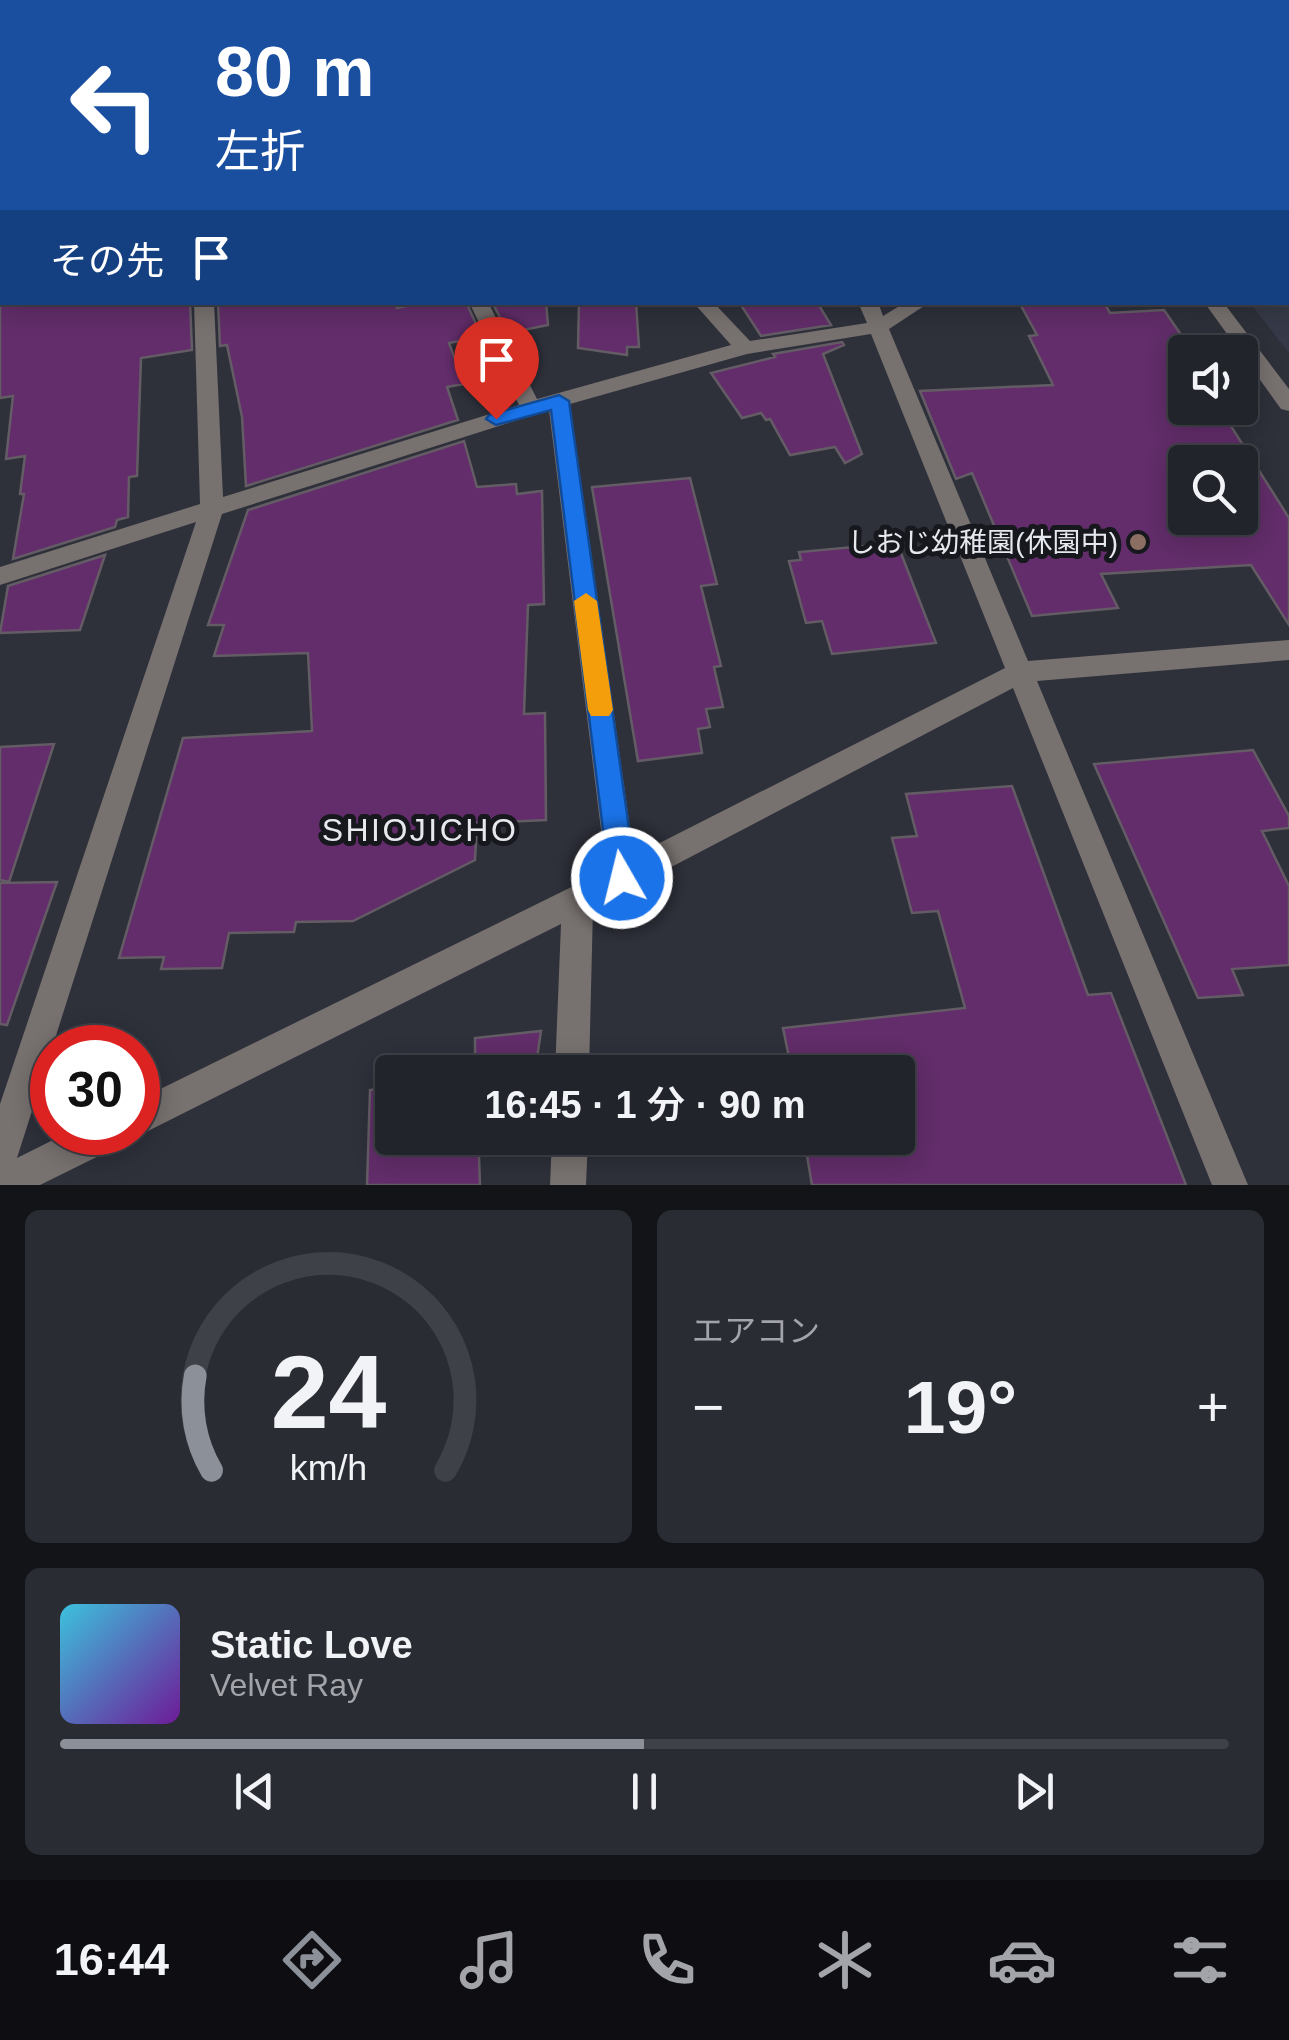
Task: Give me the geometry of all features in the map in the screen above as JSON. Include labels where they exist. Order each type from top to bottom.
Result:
[{"type":"street","points":[[0,1157],[212,510],[204,305]]},
{"type":"street","points":[[480,305],[531,408]]},
{"type":"street","points":[[705,305],[745,348]]},
{"type":"street","points":[[0,576],[531,408],[908,305]]},
{"type":"street","points":[[1215,305],[1289,404]]},
{"type":"street","points":[[873,314],[1230,1185]]},
{"type":"street","points":[[559,401],[622,878]]},
{"type":"street","points":[[160,1107],[622,878],[1020,672],[1289,650]]},
{"type":"street","points":[[573,1055],[578,900]]},
{"type":"street","points":[[2,1185],[62,1155]]},
{"type":"street","points":[[568,1185],[569,1155]]},
{"type":"shaded area","points":[[1252,305],[1289,305],[1289,353]]},
{"type":"building","points":[[0,305],[190,305],[192,350],[141,358],[137,476],[129,477],[128,517],[117,520],[115,527],[13,559],[24,494],[20,494],[25,456],[6,459],[13,396],[0,398]]},
{"type":"building","points":[[218,305],[397,308],[467,305],[482,337],[449,343],[464,384],[447,387],[458,420],[246,486],[242,417],[227,345],[220,346]]},
{"type":"building","points":[[494,305],[546,305],[548,325],[508,333]]},
{"type":"building","points":[[579,305],[636,305],[639,347],[627,347],[627,355],[578,348]]},
{"type":"building","points":[[741,305],[819,305],[831,325],[761,336]]},
{"type":"building","points":[[1021,305],[1106,305],[1110,313],[1164,310],[1181,335],[1168,335],[1168,425],[1230,425],[1243,445],[1168,445],[1168,535],[1258,535],[1258,469],[1289,518],[1289,625],[1251,565],[1101,574],[1118,608],[1032,616],[972,473],[956,479],[920,391],[1053,385],[1029,336],[1037,335]]},
{"type":"building","points":[[842,342],[844,345],[823,354],[862,454],[845,463],[835,447],[790,455],[770,419],[766,420],[761,413],[742,418],[711,373],[775,357],[773,354]]},
{"type":"building","points":[[464,441],[477,487],[516,484],[517,494],[542,491],[544,604],[528,605],[524,714],[545,713],[546,820],[477,823],[475,860],[353,921],[296,922],[294,932],[229,933],[222,968],[161,969],[164,957],[119,958],[183,738],[312,731],[308,653],[214,656],[224,625],[208,625],[248,510]]},
{"type":"building","points":[[690,478],[717,584],[701,586],[721,666],[714,667],[723,707],[706,709],[710,727],[698,729],[702,753],[638,761],[592,487]]},
{"type":"building","points":[[897,543],[936,643],[832,654],[822,621],[806,623],[789,561],[801,560],[799,552]]},
{"type":"building","points":[[105,555],[80,630],[0,633],[8,586]]},
{"type":"building","points":[[54,744],[9,882],[0,880],[0,747]]},
{"type":"building","points":[[1253,750],[1289,816],[1289,828],[1262,831],[1289,886],[1289,965],[1232,969],[1243,995],[1198,998],[1094,764]]},
{"type":"building","points":[[1012,786],[1088,995],[1111,993],[1186,1185],[812,1185],[807,1155],[915,1155],[915,1055],[789,1055],[783,1028],[965,1008],[938,911],[912,913],[892,838],[917,836],[906,794]]},
{"type":"building","points":[[57,882],[7,1025],[0,1024],[0,883]]},
{"type":"building","points":[[541,1031],[537,1055],[475,1055],[475,1038]]},
{"type":"building","points":[[375,1089],[375,1155],[488,1155],[479,1156],[480,1185],[367,1185],[370,1090]]},
{"type":"slow traffic","points":[[586,601],[600,710]]},
{"type":"place","name":"しおじ幼稚園(休園中)","points":[[1138,542]]},
{"type":"district","name":"SHIOJICHO","points":[[420,830]]},
{"type":"route","points":[[496,419],[559,401],[622,878]]}]
